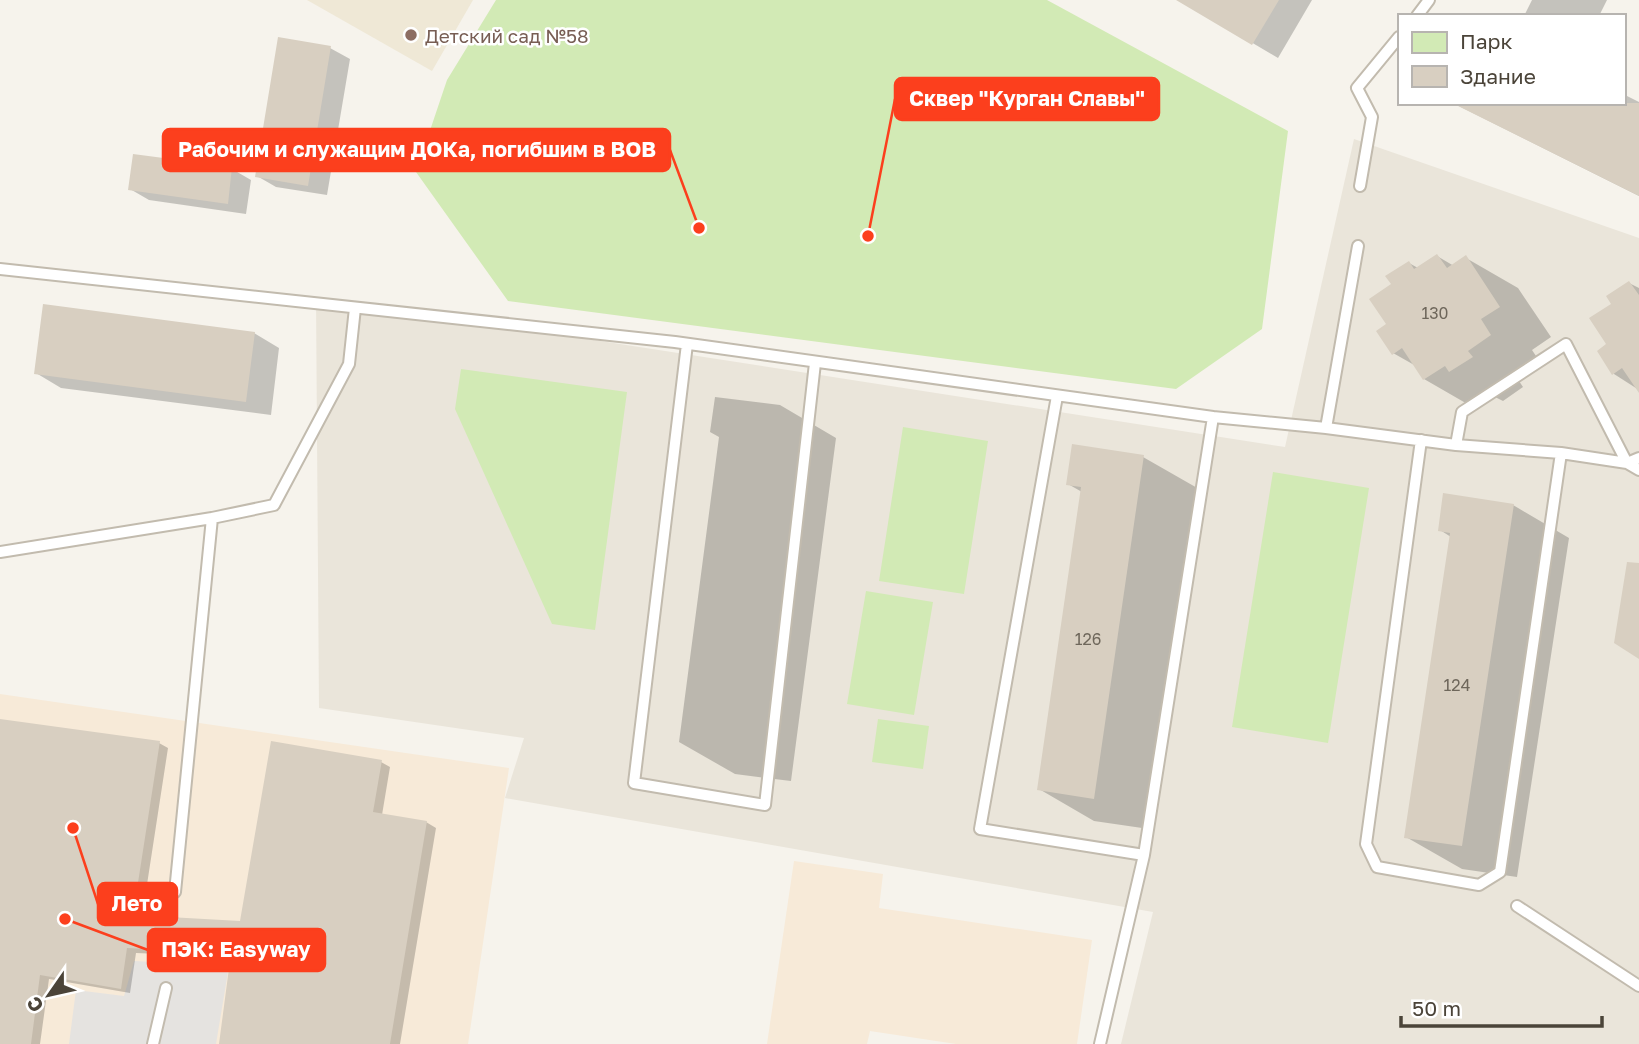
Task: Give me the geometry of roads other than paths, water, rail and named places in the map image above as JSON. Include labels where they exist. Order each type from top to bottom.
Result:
[{"type":"lane","points":[[1360,186],[1372,117],[1357,88],[1398,38]]},
{"type":"lane","points":[[1326,428],[1358,246]]},
{"type":"lane","points":[[0,269],[687,344],[1213,417],[1456,445],[1561,453],[1627,463],[1639,470]]},
{"type":"lane","points":[[0,552],[212,518],[274,505],[349,364],[355,308]]},
{"type":"lane","points":[[687,344],[634,783],[765,805],[815,363]]},
{"type":"lane","points":[[1456,445],[1462,412],[1566,344],[1627,463]]},
{"type":"lane","points":[[1057,396],[980,829],[1144,855]]},
{"type":"lane","points":[[1100,1044],[1144,855],[1213,417]]},
{"type":"lane","points":[[1421,440],[1366,844],[1377,867],[1479,885],[1500,872],[1561,453]]},
{"type":"lane","points":[[1627,463],[1639,458]]},
{"type":"lane","points":[[174,892],[212,518]]},
{"type":"lane","points":[[1517,906],[1639,986]]},
{"type":"lane","points":[[153,1044],[166,988]]},
{"type":"place","name":"Детский сад №58","points":[[411,35]]},
{"type":"place","name":"Рабочим и служащим ДОКа, погибшим в ВОВ","points":[[699,228]]},
{"type":"place","name":"Сквер \"Курган Славы\"","points":[[868,236]]},
{"type":"place","name":"Лето","points":[[73,828]]},
{"type":"place","name":"ПЭК: Easyway","points":[[65,919]]}]
